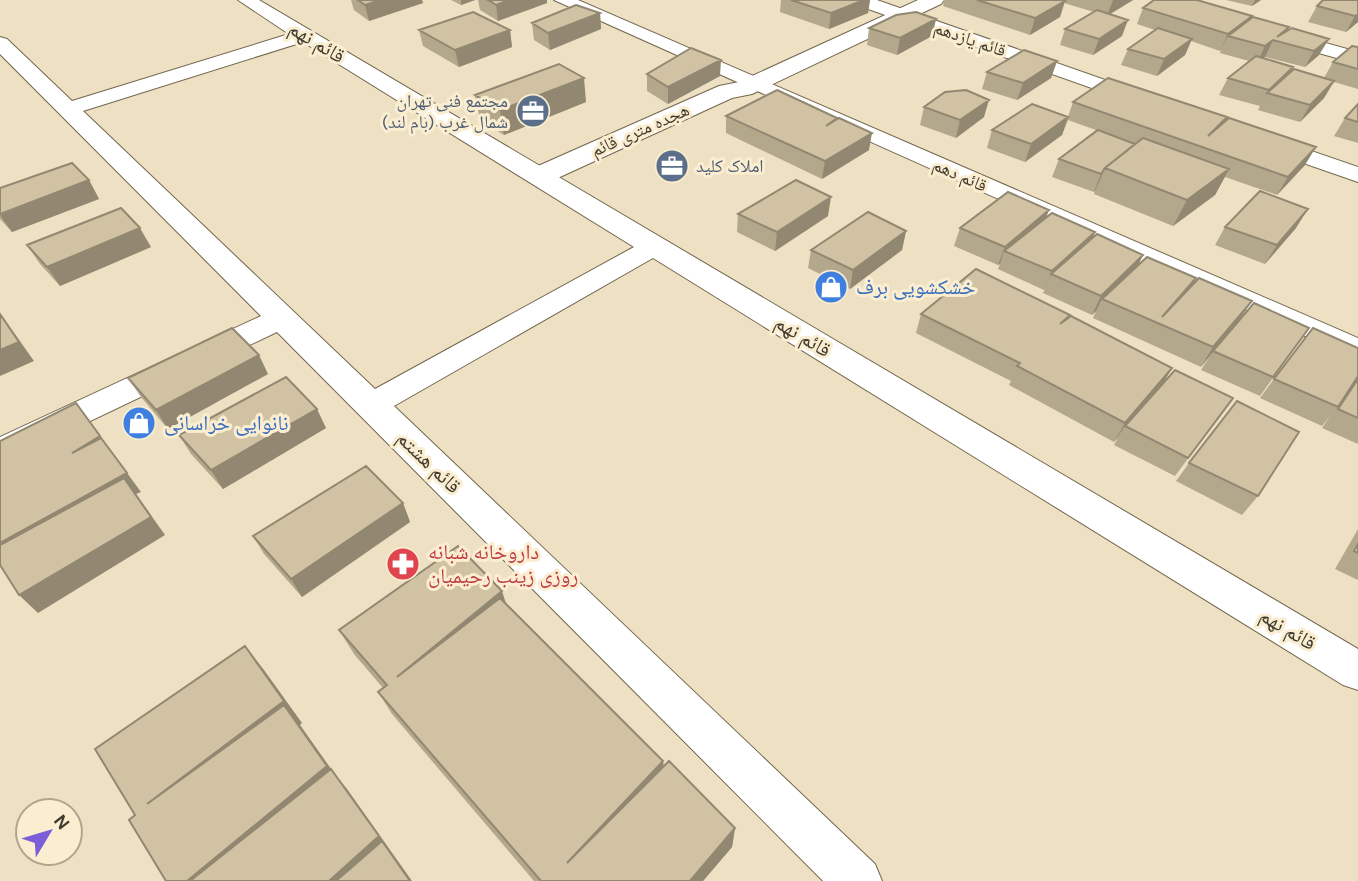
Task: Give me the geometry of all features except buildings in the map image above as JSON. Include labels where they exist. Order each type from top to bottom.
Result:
[{"type":"street","name":"قائم نهم","points":[[247,0],[1358,671]]},
{"type":"street","name":"قائم دهم","points":[[563,0],[749,87],[1358,350]]},
{"type":"street","name":"قائم یازدهم","points":[[860,0],[1163,106]]},
{"type":"street","name":"هجده متری قائم","points":[[549,182],[728,105],[742,97],[749,87],[934,0]]},
{"type":"street","points":[[1257,29],[1358,58]]},
{"type":"street","points":[[67,109],[304,34]]},
{"type":"street","name":"قائم هشتم","points":[[0,43],[858,881]]},
{"type":"street","points":[[1254,138],[1358,175]]},
{"type":"street","points":[[371,405],[655,246]]},
{"type":"street","points":[[0,451],[281,318]]},
{"type":"place","name":"مجتمع فنی تهران شمال غرب (بام لند)","points":[[533,111]]},
{"type":"place","name":"املاک کلید","points":[[672,166]]},
{"type":"place","name":"خشکشویی برف","points":[[831,287]]},
{"type":"place","name":"نانوایی خراسانی","points":[[139,423]]},
{"type":"place","name":"داروخانه شبانه روزی زینب رحیمیان","points":[[403,564]]}]
